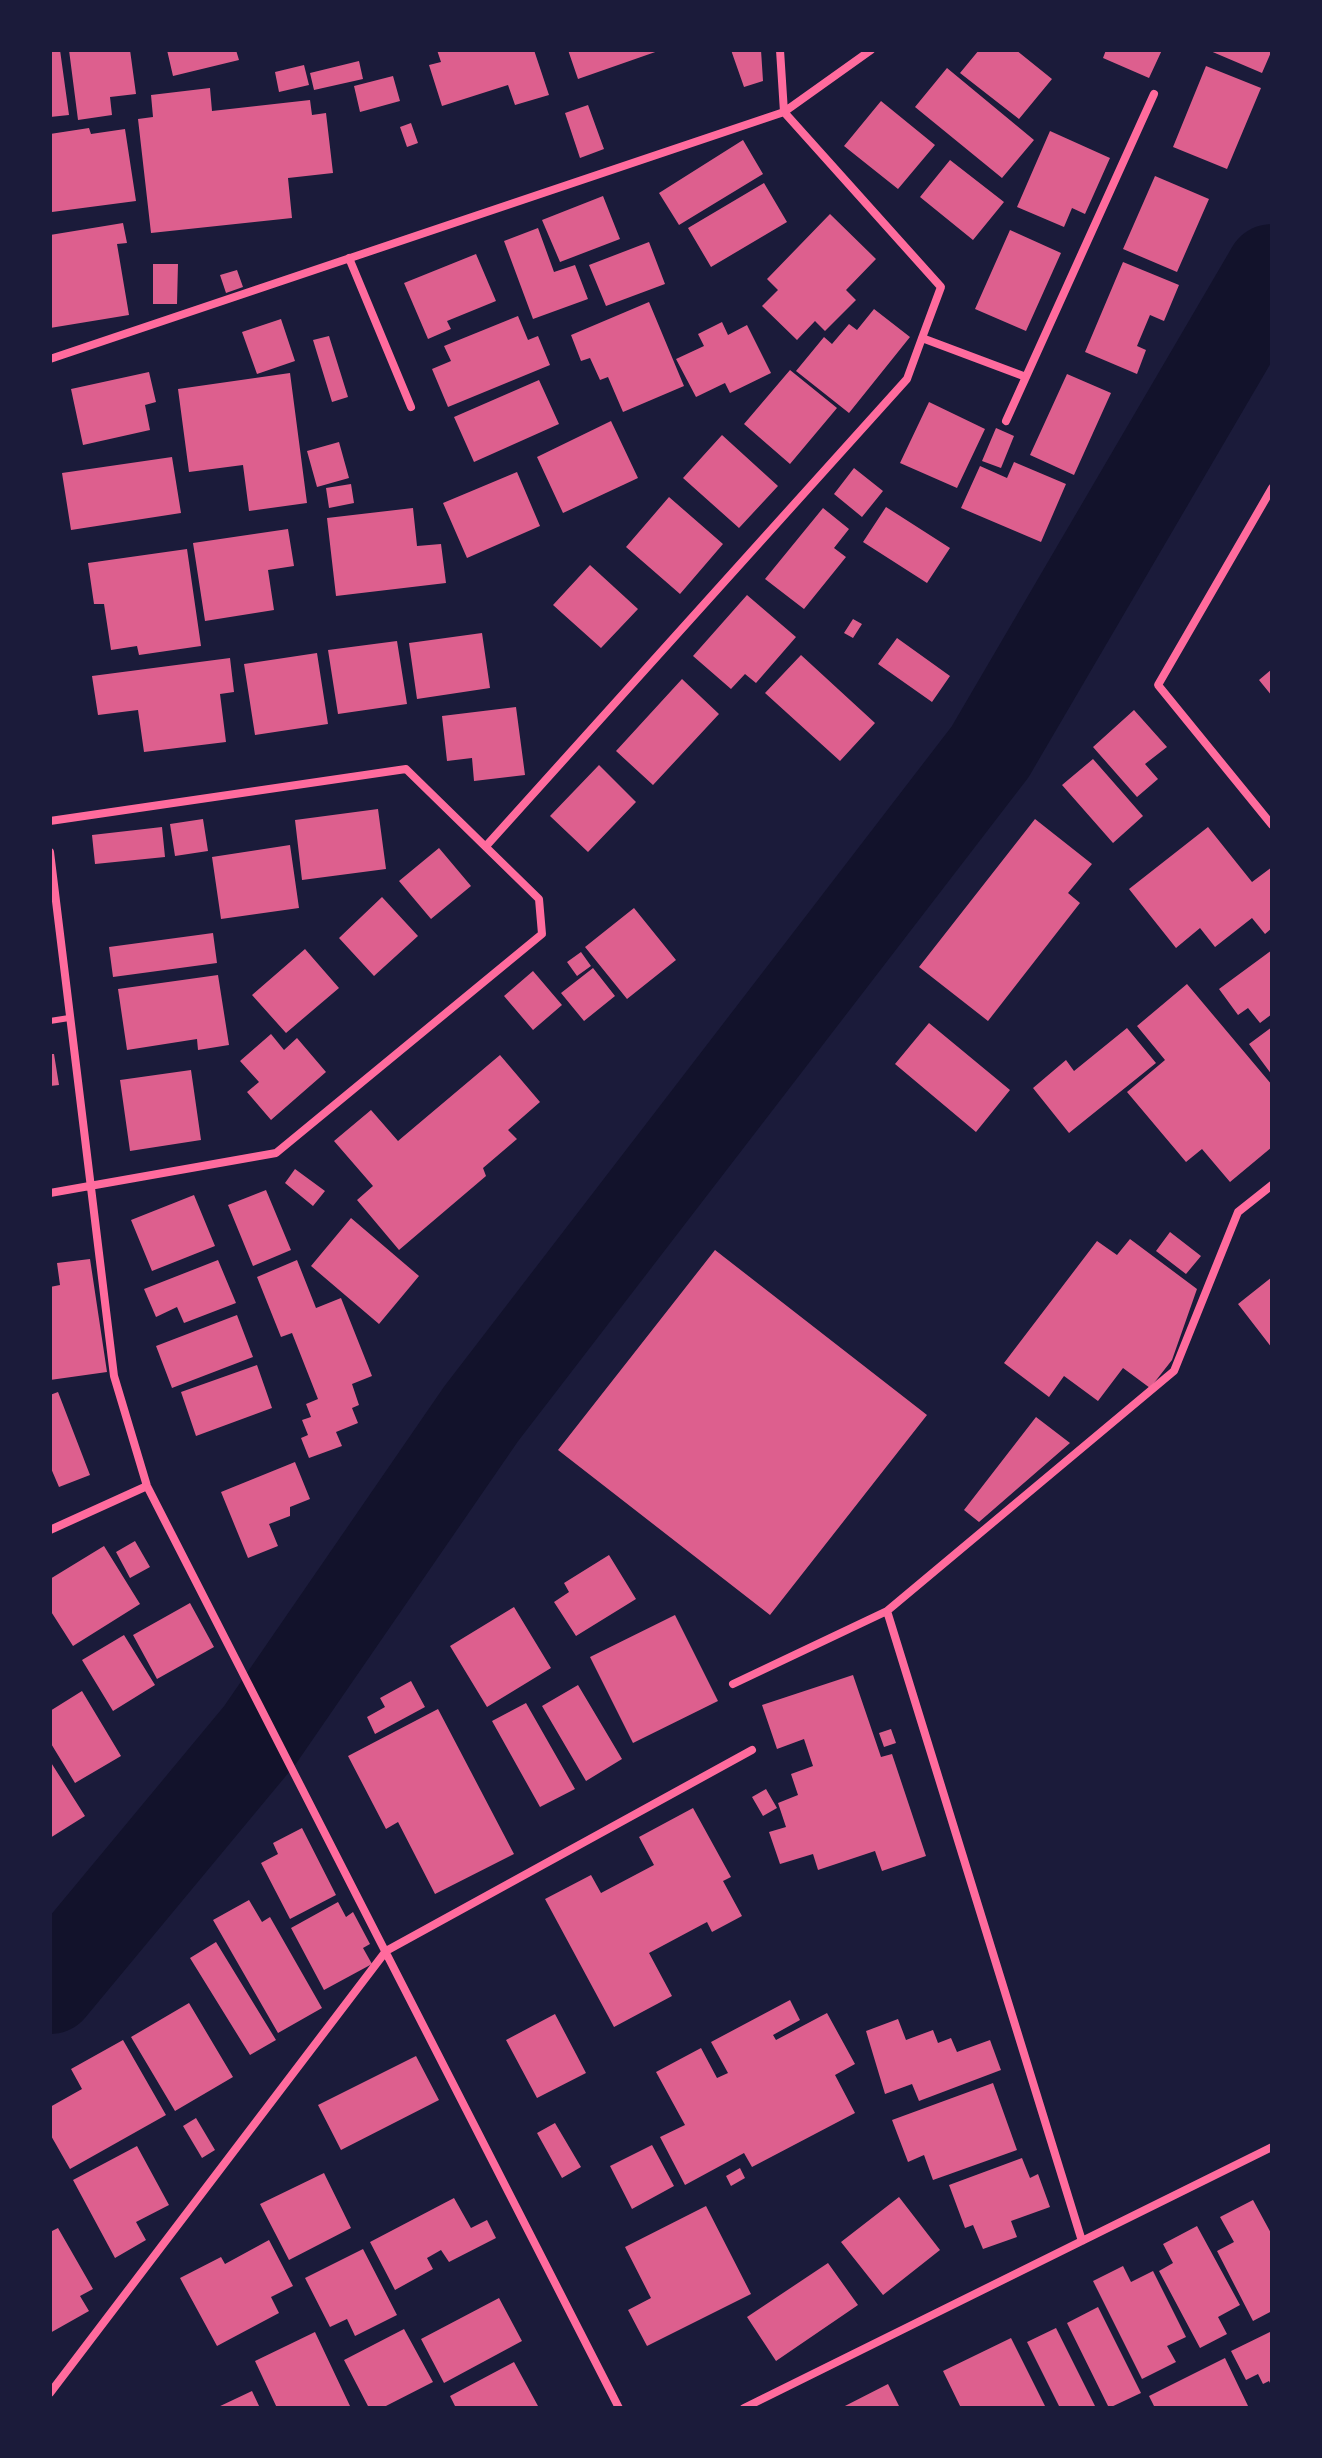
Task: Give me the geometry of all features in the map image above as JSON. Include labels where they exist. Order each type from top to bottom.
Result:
[{"type":"street","points":[[487,845],[907,379],[941,287],[784,112],[780,50]]},
{"type":"street","points":[[50,359],[784,112],[871,50]]},
{"type":"street","points":[[1006,421],[1154,94]]},
{"type":"street","points":[[349,258],[411,407]]},
{"type":"street","points":[[922,338],[1026,377]]},
{"type":"street","points":[[1272,488],[1158,685],[1272,825]]},
{"type":"street","points":[[50,821],[406,769],[539,899],[542,934],[276,1153],[50,1193]]},
{"type":"street","points":[[50,852],[114,1376],[147,1486],[619,2408]]},
{"type":"street","points":[[733,1684],[887,1611],[1174,1371],[1238,1212],[1272,1185]]},
{"type":"street","points":[[50,1530],[147,1486]]},
{"type":"street","points":[[887,1611],[1082,2241]]},
{"type":"street","points":[[50,2393],[386,1951],[752,1750]]},
{"type":"street","points":[[744,2408],[1272,2147]]},
{"type":"lane","points":[[50,1021],[69,1018]]},
{"type":"building","points":[[50,50],[60,50],[69,115],[50,117]]},
{"type":"building","points":[[69,50],[130,50],[136,94],[110,97],[112,115],[78,120]]},
{"type":"building","points":[[167,50],[236,50],[239,60],[173,76]]},
{"type":"building","points":[[437,50],[534,50],[549,95],[515,105],[508,85],[442,106],[429,65],[441,62]]},
{"type":"building","points":[[568,50],[661,50],[578,79]]},
{"type":"building","points":[[731,50],[761,50],[763,81],[744,87]]},
{"type":"building","points":[[979,50],[1016,50],[1052,79],[1019,119],[960,73]]},
{"type":"building","points":[[1106,50],[1162,50],[1149,78],[1103,58]]},
{"type":"building","points":[[1208,50],[1272,50],[1262,73]]},
{"type":"building","points":[[359,61],[363,79],[314,90],[310,73]]},
{"type":"building","points":[[304,65],[309,85],[279,92],[275,72]]},
{"type":"building","points":[[1206,66],[1261,88],[1227,169],[1173,147]]},
{"type":"building","points":[[947,68],[1034,140],[1002,178],[915,107]]},
{"type":"building","points":[[393,76],[400,101],[360,112],[354,86]]},
{"type":"building","points":[[210,88],[212,111],[310,100],[312,115],[326,113],[333,173],[288,178],[292,218],[151,233],[138,119],[153,117],[151,95]]},
{"type":"building","points":[[881,101],[935,145],[898,189],[844,146]]},
{"type":"building","points":[[588,105],[604,149],[580,158],[565,113]]},
{"type":"building","points":[[411,123],[418,143],[407,147],[400,127]]},
{"type":"building","points":[[89,128],[91,134],[125,129],[136,201],[52,212],[50,134]]},
{"type":"building","points":[[1050,131],[1110,158],[1085,214],[1072,208],[1064,227],[1017,207]]},
{"type":"building","points":[[743,140],[763,174],[679,225],[659,193]]},
{"type":"building","points":[[950,160],[1004,202],[973,240],[920,197]]},
{"type":"building","points":[[1155,176],[1209,199],[1177,272],[1123,249]]},
{"type":"building","points":[[764,183],[787,222],[711,267],[688,228]]},
{"type":"building","points":[[603,196],[620,239],[560,262],[542,220]]},
{"type":"building","points":[[830,214],[876,259],[846,290],[856,300],[825,331],[815,321],[797,340],[762,306],[778,290],[767,279]]},
{"type":"building","points":[[123,223],[127,243],[117,244],[129,315],[50,328],[50,235]]},
{"type":"building","points":[[538,228],[554,272],[575,265],[588,299],[533,319],[504,241]]},
{"type":"building","points":[[1010,230],[1061,253],[1026,331],[975,309]]},
{"type":"building","points":[[649,242],[665,284],[606,306],[589,265]]},
{"type":"building","points":[[476,254],[496,301],[447,321],[451,329],[428,339],[404,283]]},
{"type":"building","points":[[1123,262],[1179,285],[1164,321],[1150,315],[1137,346],[1146,350],[1137,374],[1085,352]]},
{"type":"building","points":[[153,264],[178,264],[177,304],[153,304]]},
{"type":"building","points":[[237,270],[243,287],[226,293],[220,275]]},
{"type":"building","points":[[649,302],[684,386],[623,412],[608,377],[600,380],[590,358],[581,361],[571,335]]},
{"type":"building","points":[[874,309],[910,337],[849,413],[796,371],[824,337],[832,344],[849,324],[857,330]]},
{"type":"building","points":[[518,316],[528,340],[538,336],[550,365],[448,407],[432,369],[451,361],[444,346]]},
{"type":"building","points":[[281,319],[295,361],[257,374],[242,332]]},
{"type":"building","points":[[722,322],[728,335],[747,325],[771,373],[730,393],[725,383],[696,397],[676,359],[704,346],[698,334]]},
{"type":"building","points":[[329,336],[348,397],[332,402],[313,340]]},
{"type":"building","points":[[790,370],[837,408],[790,464],[744,424]]},
{"type":"building","points":[[149,372],[156,402],[145,405],[150,430],[83,445],[71,389]]},
{"type":"building","points":[[290,373],[307,503],[249,511],[243,465],[189,472],[178,389]]},
{"type":"building","points":[[1067,374],[1111,393],[1074,475],[1030,455]]},
{"type":"building","points":[[539,380],[559,424],[474,462],[454,417]]},
{"type":"building","points":[[929,402],[985,429],[957,488],[900,463]]},
{"type":"building","points":[[611,421],[638,478],[563,513],[537,457]]},
{"type":"building","points":[[996,428],[1014,436],[1001,468],[982,461]]},
{"type":"building","points":[[722,435],[778,486],[739,528],[683,478]]},
{"type":"building","points":[[339,442],[349,478],[317,487],[307,451]]},
{"type":"building","points":[[172,457],[181,513],[71,530],[62,473]]},
{"type":"building","points":[[1014,462],[1066,484],[1041,542],[961,508],[980,466],[1007,478]]},
{"type":"building","points":[[854,468],[883,491],[862,517],[834,494]]},
{"type":"building","points":[[517,472],[540,526],[467,558],[443,503]]},
{"type":"building","points":[[351,484],[354,503],[329,508],[326,488]]},
{"type":"building","points":[[669,497],[723,544],[680,594],[626,547]]},
{"type":"building","points":[[886,507],[950,548],[927,583],[863,542]]},
{"type":"building","points":[[413,508],[417,546],[441,544],[446,583],[336,596],[327,518]]},
{"type":"building","points":[[823,508],[849,529],[834,548],[846,557],[804,609],[765,579]]},
{"type":"building","points":[[288,529],[294,566],[268,570],[274,610],[205,621],[193,543]]},
{"type":"building","points":[[187,549],[201,646],[139,655],[137,646],[111,650],[104,604],[94,604],[88,563]]},
{"type":"building","points":[[590,565],[638,609],[601,648],[553,605]]},
{"type":"building","points":[[747,595],[796,637],[756,683],[745,674],[731,689],[693,656]]},
{"type":"building","points":[[853,619],[862,624],[853,638],[844,633]]},
{"type":"building","points":[[482,633],[490,688],[417,699],[409,643]]},
{"type":"building","points":[[897,638],[950,676],[932,702],[878,664]]},
{"type":"building","points":[[397,641],[407,704],[338,714],[328,650]]},
{"type":"building","points":[[317,653],[328,724],[255,735],[244,664]]},
{"type":"building","points":[[801,655],[875,723],[840,761],[765,693]]},
{"type":"building","points":[[230,658],[234,692],[220,694],[226,742],[144,752],[138,710],[98,715],[92,676]]},
{"type":"building","points":[[1272,669],[1272,696],[1259,680]]},
{"type":"building","points":[[682,679],[719,714],[653,785],[616,751]]},
{"type":"building","points":[[516,707],[525,775],[474,781],[472,758],[447,761],[442,716]]},
{"type":"building","points":[[1134,710],[1167,747],[1145,764],[1158,779],[1137,797],[1093,747]]},
{"type":"building","points":[[1093,759],[1143,816],[1113,843],[1062,785]]},
{"type":"building","points":[[599,765],[636,802],[588,852],[550,816]]},
{"type":"building","points":[[378,809],[386,869],[302,880],[295,820]]},
{"type":"building","points":[[203,819],[208,851],[175,856],[170,824]]},
{"type":"building","points":[[1035,819],[1092,864],[1068,893],[1080,903],[988,1021],[919,967]]},
{"type":"building","points":[[162,827],[165,857],[95,864],[92,835]]},
{"type":"building","points":[[1208,827],[1252,882],[1272,867],[1272,928],[1265,934],[1252,918],[1215,947],[1200,928],[1176,948],[1129,889]]},
{"type":"building","points":[[290,845],[299,908],[221,919],[212,857]]},
{"type":"building","points":[[439,848],[471,886],[431,919],[399,881]]},
{"type":"building","points":[[382,897],[418,936],[374,976],[339,938]]},
{"type":"building","points":[[634,908],[676,960],[627,999],[585,947]]},
{"type":"building","points":[[213,933],[217,963],[113,977],[109,947]]},
{"type":"building","points":[[305,949],[339,988],[286,1033],[252,995]]},
{"type":"building","points":[[1272,950],[1272,1014],[1260,1023],[1248,1008],[1238,1015],[1219,989]]},
{"type":"building","points":[[581,952],[591,966],[577,976],[567,962]]},
{"type":"building","points":[[593,968],[615,996],[584,1021],[561,993]]},
{"type":"building","points":[[533,971],[562,1005],[533,1030],[504,996]]},
{"type":"building","points":[[218,975],[229,1045],[198,1050],[197,1039],[127,1050],[118,989]]},
{"type":"building","points":[[1187,984],[1272,1085],[1272,1147],[1230,1182],[1202,1149],[1186,1162],[1127,1092],[1165,1060],[1137,1026]]},
{"type":"building","points":[[929,1023],[1010,1090],[976,1132],[895,1064]]},
{"type":"building","points":[[1272,1027],[1272,1075],[1249,1044]]},
{"type":"building","points":[[1127,1028],[1156,1063],[1069,1133],[1033,1088],[1066,1060],[1074,1071]]},
{"type":"building","points":[[271,1034],[284,1050],[297,1038],[326,1072],[271,1120],[247,1092],[259,1082],[240,1061]]},
{"type":"building","points":[[50,1054],[54,1054],[59,1085],[50,1086]]},
{"type":"building","points":[[500,1055],[540,1102],[508,1130],[517,1139],[483,1168],[486,1176],[399,1250],[357,1200],[373,1186],[334,1141],[371,1110],[398,1141]]},
{"type":"building","points":[[191,1070],[201,1140],[130,1151],[120,1080]]},
{"type":"building","points":[[295,1169],[325,1191],[313,1206],[285,1183]]},
{"type":"building","points":[[266,1190],[291,1250],[253,1266],[228,1205]]},
{"type":"building","points":[[194,1195],[215,1246],[152,1271],[131,1220]]},
{"type":"building","points":[[351,1218],[419,1276],[379,1324],[311,1266]]},
{"type":"building","points":[[1170,1232],[1201,1256],[1186,1274],[1156,1251]]},
{"type":"building","points":[[1130,1239],[1197,1289],[1172,1360],[1150,1388],[1123,1368],[1098,1401],[1064,1376],[1049,1397],[1004,1363],[1097,1241],[1117,1255]]},
{"type":"building","points":[[715,1250],[927,1415],[770,1615],[558,1450]]},
{"type":"building","points":[[90,1259],[107,1372],[50,1380],[50,1287],[60,1285],[57,1263]]},
{"type":"building","points":[[218,1260],[236,1303],[184,1323],[177,1307],[156,1317],[144,1289]]},
{"type":"building","points":[[297,1260],[316,1308],[341,1298],[372,1376],[352,1384],[359,1405],[352,1408],[358,1423],[336,1432],[342,1446],[309,1458],[301,1438],[308,1435],[302,1420],[311,1417],[306,1404],[318,1399],[292,1333],[281,1337],[257,1277]]},
{"type":"building","points":[[1272,1277],[1272,1348],[1238,1304]]},
{"type":"building","points":[[237,1315],[253,1357],[172,1388],[156,1346]]},
{"type":"building","points":[[257,1365],[272,1408],[196,1436],[181,1392]]},
{"type":"building","points":[[58,1392],[90,1475],[59,1487],[50,1466],[50,1395]]},
{"type":"building","points":[[1036,1417],[1070,1443],[979,1522],[964,1510]]},
{"type":"building","points":[[295,1462],[310,1499],[290,1507],[290,1516],[269,1524],[278,1546],[248,1558],[221,1492]]},
{"type":"building","points":[[135,1541],[150,1567],[130,1578],[116,1552]]},
{"type":"building","points":[[104,1546],[140,1604],[73,1646],[50,1610],[50,1579]]},
{"type":"building","points":[[609,1555],[636,1599],[576,1636],[554,1602],[569,1592],[564,1583]]},
{"type":"building","points":[[190,1603],[214,1647],[157,1679],[133,1635]]},
{"type":"building","points":[[514,1607],[551,1668],[487,1707],[450,1646]]},
{"type":"building","points":[[675,1615],[718,1701],[633,1743],[590,1657]]},
{"type":"building","points":[[124,1635],[155,1685],[113,1711],[82,1660]]},
{"type":"building","points":[[853,1675],[881,1757],[892,1754],[926,1856],[882,1871],[875,1851],[818,1870],[813,1854],[780,1864],[769,1832],[786,1827],[778,1803],[798,1795],[791,1774],[813,1766],[804,1739],[777,1749],[762,1705]]},
{"type":"building","points":[[411,1681],[425,1707],[375,1734],[367,1717],[385,1707],[380,1698]]},
{"type":"building","points":[[578,1685],[622,1759],[586,1781],[542,1706]]},
{"type":"building","points":[[82,1691],[121,1756],[75,1783],[50,1742],[50,1711]]},
{"type":"building","points":[[526,1703],[575,1789],[540,1807],[492,1721]]},
{"type":"building","points":[[438,1709],[514,1854],[435,1894],[398,1822],[386,1829],[348,1756]]},
{"type":"building","points":[[891,1729],[896,1743],[884,1747],[879,1733]]},
{"type":"building","points":[[50,1761],[85,1816],[50,1838]]},
{"type":"building","points":[[766,1789],[777,1808],[763,1816],[752,1797]]},
{"type":"building","points":[[693,1808],[731,1877],[723,1881],[742,1916],[712,1932],[707,1922],[649,1953],[672,1996],[614,2027],[545,1899],[591,1875],[601,1893],[654,1865],[639,1837]]},
{"type":"building","points":[[302,1828],[336,1895],[290,1919],[261,1863],[278,1854],[273,1843]]},
{"type":"building","points":[[249,1900],[262,1922],[270,1917],[322,2008],[278,2033],[213,1920]]},
{"type":"building","points":[[338,1902],[346,1917],[353,1912],[370,1944],[363,1948],[372,1964],[324,1990],[291,1928]]},
{"type":"building","points":[[216,1942],[276,2040],[250,2055],[190,1958]]},
{"type":"building","points":[[790,2000],[800,2020],[773,2035],[776,2040],[827,2013],[855,2064],[835,2075],[855,2113],[752,2167],[744,2153],[685,2185],[660,2137],[685,2125],[656,2072],[701,2048],[717,2078],[728,2073],[711,2042]]},
{"type":"building","points":[[189,2003],[233,2077],[175,2111],[131,2037]]},
{"type":"building","points":[[555,2014],[586,2073],[537,2098],[506,2040]]},
{"type":"building","points":[[898,2019],[906,2040],[933,2030],[938,2043],[951,2038],[957,2052],[990,2040],[1001,2070],[919,2101],[912,2084],[885,2094],[866,2031]]},
{"type":"building","points":[[123,2040],[166,2115],[70,2169],[50,2134],[50,2107],[82,2089],[71,2069]]},
{"type":"building","points":[[416,2056],[439,2100],[341,2150],[318,2105]]},
{"type":"building","points":[[993,2083],[1017,2150],[933,2180],[924,2155],[908,2162],[892,2120]]},
{"type":"building","points":[[196,2118],[215,2150],[202,2158],[183,2126]]},
{"type":"building","points":[[555,2123],[581,2167],[562,2178],[537,2133]]},
{"type":"building","points":[[652,2145],[674,2186],[632,2209],[610,2166]]},
{"type":"building","points":[[137,2146],[169,2205],[136,2222],[146,2240],[115,2258],[73,2180]]},
{"type":"building","points":[[1022,2158],[1030,2178],[1038,2174],[1050,2207],[1011,2221],[1017,2237],[983,2249],[973,2225],[965,2228],[949,2185]]},
{"type":"building","points":[[740,2168],[745,2178],[731,2186],[726,2176]]},
{"type":"building","points":[[324,2173],[351,2228],[289,2260],[260,2204]]},
{"type":"building","points":[[899,2197],[940,2250],[883,2295],[841,2242]]},
{"type":"building","points":[[454,2198],[471,2228],[487,2220],[496,2238],[449,2262],[441,2250],[427,2258],[433,2269],[395,2290],[370,2242]]},
{"type":"building","points":[[1253,2200],[1272,2235],[1272,2311],[1253,2321],[1217,2251],[1234,2242],[1220,2217]]},
{"type":"building","points":[[706,2206],[751,2294],[647,2346],[628,2310],[651,2298],[625,2247]]},
{"type":"building","points":[[1197,2226],[1240,2305],[1218,2317],[1227,2334],[1200,2348],[1159,2271],[1173,2263],[1163,2244]]},
{"type":"building","points":[[58,2228],[93,2289],[80,2296],[89,2311],[50,2333],[50,2232]]},
{"type":"building","points":[[269,2240],[293,2286],[271,2297],[279,2313],[217,2346],[180,2278],[221,2257],[225,2264]]},
{"type":"building","points":[[363,2249],[397,2315],[355,2336],[347,2319],[330,2327],[305,2278]]},
{"type":"building","points":[[828,2263],[858,2305],[776,2361],[747,2317]]},
{"type":"building","points":[[1123,2266],[1131,2282],[1153,2271],[1186,2337],[1167,2346],[1176,2362],[1142,2379],[1093,2281]]},
{"type":"building","points":[[499,2298],[522,2341],[444,2383],[421,2339]]},
{"type":"building","points":[[1098,2307],[1141,2393],[1109,2408],[1067,2323]]},
{"type":"building","points":[[1056,2328],[1096,2408],[1060,2408],[1027,2342]]},
{"type":"building","points":[[404,2329],[433,2382],[382,2408],[369,2408],[344,2360]]},
{"type":"building","points":[[1272,2331],[1272,2387],[1269,2381],[1263,2384],[1258,2374],[1246,2380],[1231,2351]]},
{"type":"building","points":[[315,2332],[350,2406],[277,2408],[255,2361]]},
{"type":"building","points":[[1011,2338],[1046,2408],[961,2408],[943,2371]]},
{"type":"building","points":[[1225,2358],[1249,2408],[1155,2408],[1149,2396]]},
{"type":"building","points":[[514,2362],[538,2406],[456,2408],[450,2396]]},
{"type":"building","points":[[888,2384],[900,2408],[841,2408]]},
{"type":"building","points":[[252,2391],[260,2408],[216,2408]]},
{"type":"waterway","points":[[50,1988],[260,1735],[481,1414],[990,752],[1272,270]]}]
